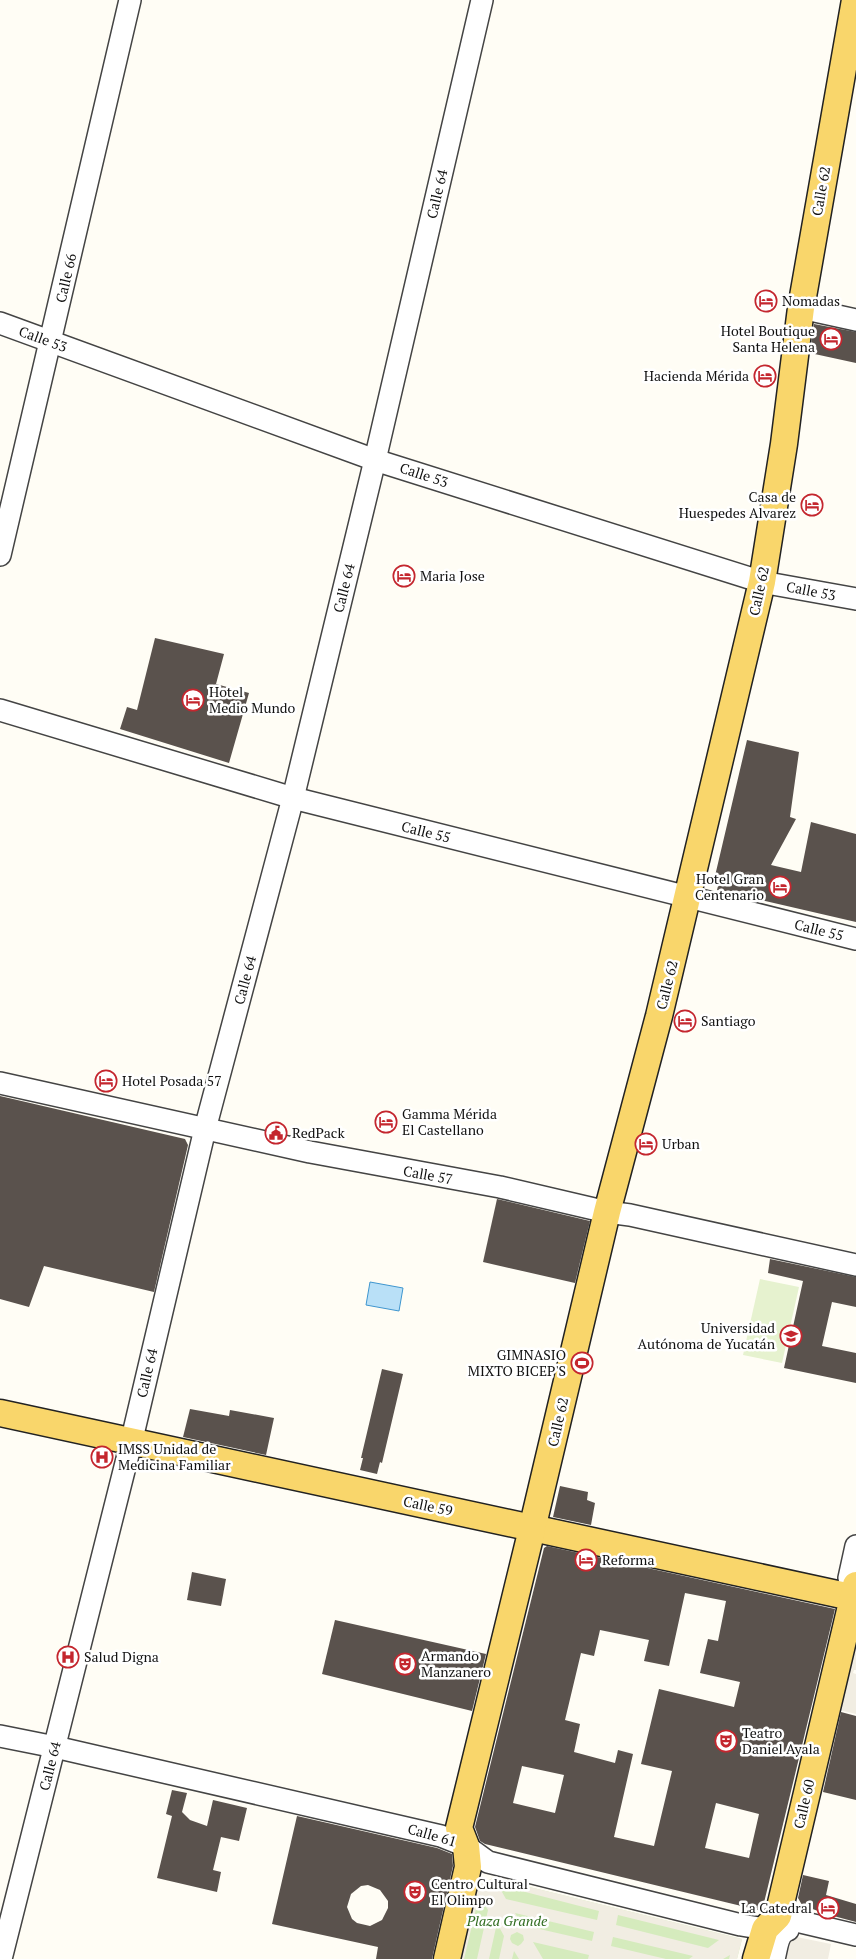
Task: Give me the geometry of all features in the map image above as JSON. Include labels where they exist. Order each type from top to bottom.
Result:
[{"type":"main road","name":"Calle 62","points":[[447,1959],[468,1867],[466,1846],[458,1828],[607,1212],[659,1016],[701,900],[762,582],[784,444],[800,308],[855,0]]},
{"type":"main road","name":"Calle 59","points":[[0,1414],[852,1598]]},
{"type":"main road","name":"Calle 60","points":[[756,1959],[777,1930],[778,1916],[852,1598]]},
{"type":"street","name":"Calle 66","points":[[0,556],[130,0]]},
{"type":"street","name":"Calle 64","points":[[0,1959],[131,1443],[205,1129],[293,798],[375,460],[482,0]]},
{"type":"street","points":[[800,308],[856,320]]},
{"type":"street","name":"Calle 53","points":[[0,323],[375,460],[762,582],[856,599]]},
{"type":"street","name":"Calle 55","points":[[0,710],[293,798],[856,938]]},
{"type":"street","points":[[701,900],[856,928]]},
{"type":"street","points":[[701,900],[856,945]]},
{"type":"street","name":"Calle 57","points":[[0,1084],[382,1166],[500,1187],[607,1212],[630,1215],[856,1265]]},
{"type":"street","points":[[781,1902],[852,1598],[856,1546]]},
{"type":"street","name":"Calle 61","points":[[0,1736],[441,1836],[466,1846],[488,1862],[741,1925],[777,1930]]},
{"type":"street","points":[[777,1930],[788,1919],[856,1935]]},
{"type":"street","points":[[774,1959],[780,1936],[785,1931],[777,1930]]},
{"type":"green space","points":[[760,1279],[799,1287],[782,1363],[743,1355]]},
{"type":"green space","name":"Plaza Grande","points":[[493,1878],[742,1939],[737,1959],[459,1959],[476,1886]]},
{"type":"shaded area","points":[[856,1620],[856,1670],[853,1673],[856,1674],[856,1714],[835,1709]]},
{"type":"shaded area","name":"Plaza Grande","points":[[493,1878],[742,1939],[737,1959],[729,1959],[730,1955],[723,1959],[689,1959],[693,1956],[613,1937],[611,1946],[666,1959],[588,1959],[589,1955],[533,1942],[543,1959],[519,1959],[514,1951],[512,1959],[499,1959],[504,1936],[497,1923],[489,1959],[477,1959],[488,1910],[479,1896],[464,1959],[459,1959],[476,1886]],"holes":[[[498,1885],[599,1911],[597,1920],[506,1899]],[[515,1913],[594,1932],[592,1941],[522,1925]],[[618,1915],[719,1940],[708,1948],[616,1925]],[[517,1932],[523,1935],[524,1940],[518,1946],[512,1943],[511,1935]]]},
{"type":"shaded area","points":[[787,1935],[831,1944],[828,1959],[781,1959]]},
{"type":"water","points":[[370,1282],[403,1288],[399,1311],[366,1305]]},
{"type":"building","name":"Hotel Boutique Santa Helena","points":[[814,324],[856,332],[856,363],[810,353]]},
{"type":"building","name":"Hotel Medio Mundo","points":[[155,638],[224,654],[216,684],[249,693],[229,763],[120,729],[127,707],[137,710]]},
{"type":"building","points":[[747,740],[799,752],[790,817],[796,819],[771,865],[801,872],[811,822],[856,834],[856,922],[717,890],[720,878],[715,876]]},
{"type":"building","points":[[0,1096],[185,1139],[188,1145],[154,1292],[44,1266],[29,1307],[0,1299]]},
{"type":"building","points":[[497,1199],[590,1221],[575,1283],[483,1262]]},
{"type":"building","points":[[770,1259],[856,1277],[856,1307],[832,1302],[822,1346],[856,1353],[856,1383],[784,1368],[803,1281],[768,1273]]},
{"type":"building","points":[[382,1369],[403,1374],[382,1463],[380,1462],[377,1474],[360,1470],[363,1458],[361,1458]]},
{"type":"building","points":[[190,1409],[229,1416],[230,1410],[274,1418],[266,1455],[183,1437]]},
{"type":"building","points":[[560,1486],[588,1492],[587,1500],[595,1503],[591,1525],[553,1517]]},
{"type":"building","points":[[547,1546],[835,1609],[762,1911],[485,1844],[480,1841],[475,1827],[544,1548]],"holes":[[[685,1593],[726,1601],[718,1641],[708,1639],[700,1673],[740,1682],[734,1707],[659,1689],[641,1764],[672,1771],[654,1846],[614,1837],[633,1754],[618,1750],[615,1763],[574,1752],[580,1724],[565,1720],[581,1653],[594,1656],[600,1630],[649,1640],[644,1661],[669,1666]],[[522,1766],[564,1775],[555,1813],[513,1803]],[[716,1803],[759,1814],[749,1858],[705,1848]]]},
{"type":"building","points":[[192,1572],[226,1579],[221,1606],[187,1600]]},
{"type":"building","name":"Armando Manzanero","points":[[335,1620],[486,1654],[472,1711],[322,1674]]},
{"type":"building","points":[[841,1712],[856,1716],[856,1800],[823,1792]]},
{"type":"building","points":[[172,1790],[187,1793],[182,1812],[190,1820],[207,1826],[213,1800],[247,1808],[239,1841],[221,1837],[213,1870],[221,1872],[217,1892],[157,1878],[172,1816],[166,1814]]},
{"type":"building","name":"Centro Cultural El Olimpo","points":[[297,1816],[437,1848],[452,1854],[453,1866],[432,1959],[376,1959],[378,1947],[272,1924]],"holes":[[[368,1885],[380,1890],[388,1901],[388,1908],[382,1920],[370,1926],[357,1923],[352,1919],[347,1907],[351,1894],[361,1886]]]},
{"type":"building","points":[[803,1875],[829,1881],[826,1895],[856,1904],[856,1922],[802,1905],[798,1898]]},
{"type":"place","name":"Nomadas","points":[[766,301]]},
{"type":"place","name":"Hotel Boutique Santa Helena","points":[[831,339]]},
{"type":"place","name":"Hacienda Mérida","points":[[765,376]]},
{"type":"place","name":"Casa de Huespedes Alvarez","points":[[812,505]]},
{"type":"place","name":"Maria Jose","points":[[404,576]]},
{"type":"place","name":"Hotel Medio Mundo","points":[[193,700]]},
{"type":"place","name":"Hotel Gran Centenario","points":[[780,887]]},
{"type":"place","name":"Santiago","points":[[685,1021]]},
{"type":"place","name":"Hotel Posada 57","points":[[106,1081]]},
{"type":"place","name":"Gamma Mérida El Castellano","points":[[386,1122]]},
{"type":"place","name":"RedPack","points":[[276,1133]]},
{"type":"place","name":"Urban","points":[[646,1144]]},
{"type":"place","name":"Universidad Autónoma de Yucatán","points":[[791,1336]]},
{"type":"place","name":"GIMNASIO MIXTO BICEP'S","points":[[582,1363]]},
{"type":"place","name":"IMSS Unidad de Medicina Familiar","points":[[102,1457]]},
{"type":"place","name":"Reforma","points":[[586,1560]]},
{"type":"place","name":"Salud Digna","points":[[68,1657]]},
{"type":"place","name":"Armando Manzanero","points":[[405,1664]]},
{"type":"place","name":"Teatro Daniel Ayala","points":[[726,1741]]},
{"type":"place","name":"Centro Cultural El Olimpo","points":[[415,1892]]},
{"type":"place","name":"La Catedral","points":[[828,1908]]}]
